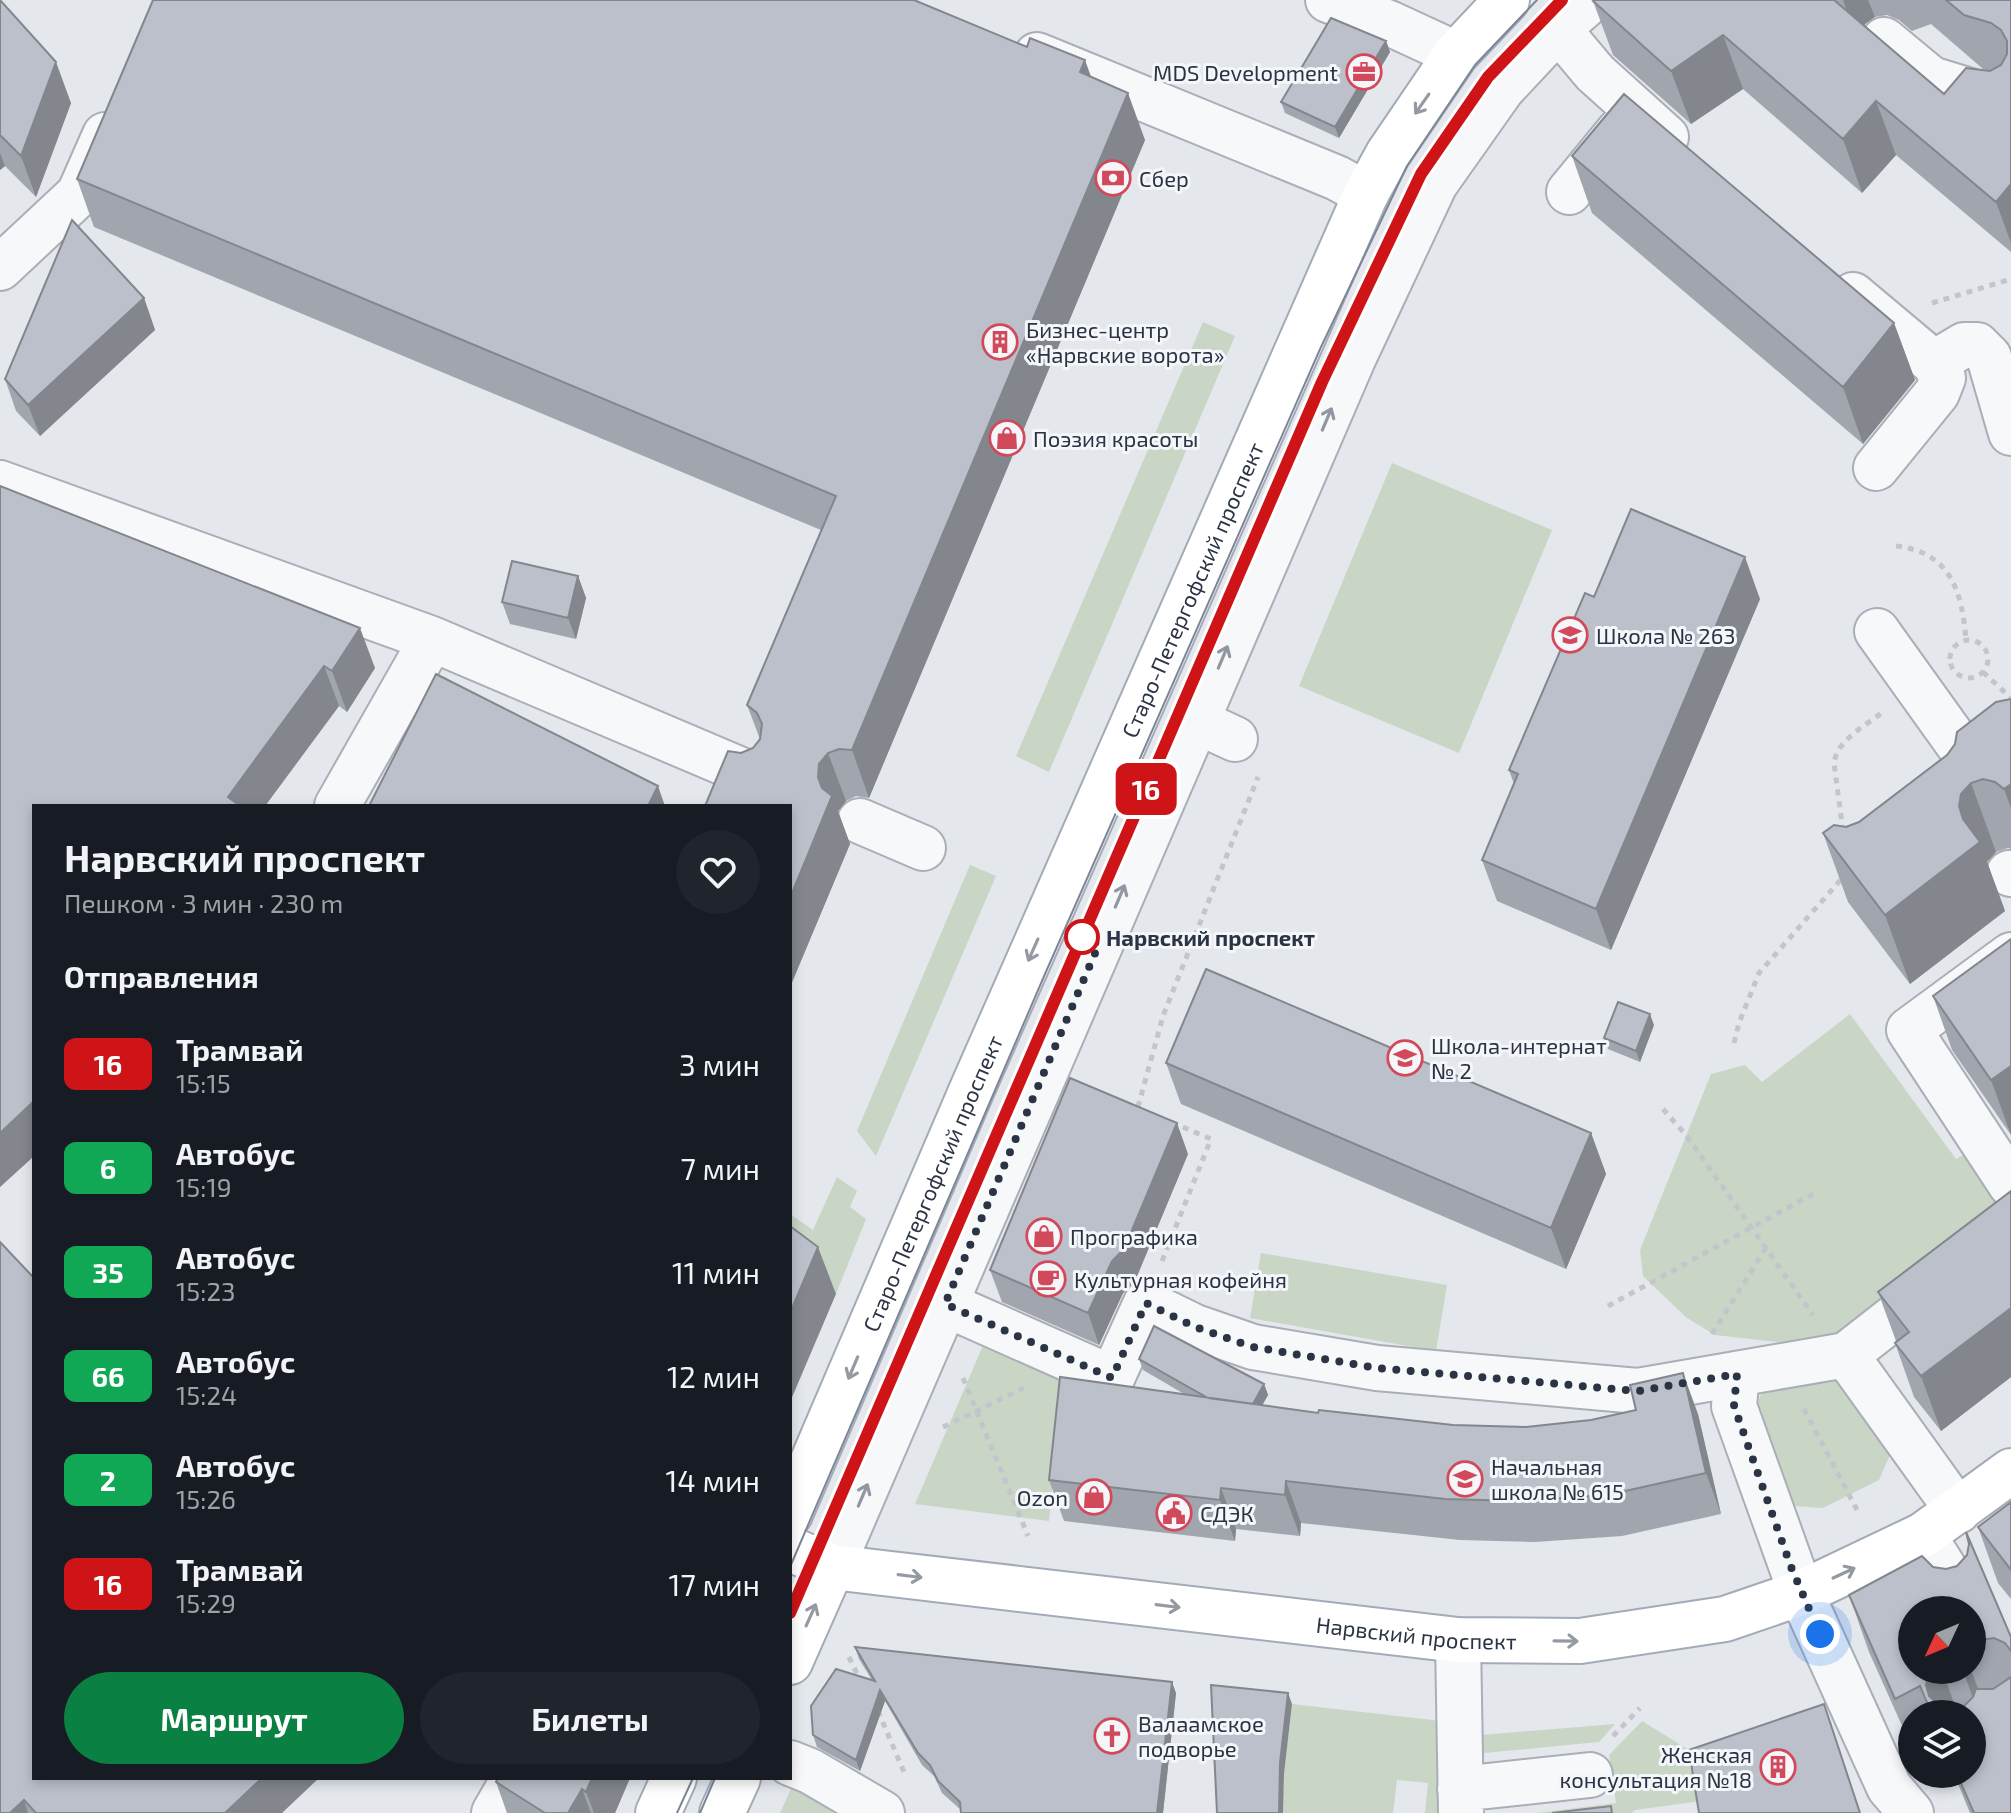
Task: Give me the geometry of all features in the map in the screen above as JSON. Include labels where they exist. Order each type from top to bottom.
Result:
[{"type":"main road","name":"Старо-Петергофский проспект","points":[[795,1489],[1366,194],[1388,154],[1456,54],[1507,0]]},
{"type":"main road","name":"Нарвский проспект","points":[[792,1550],[832,1567],[1458,1640],[1580,1641],[1725,1619],[1801,1593],[1940,1523],[2011,1471]]},
{"type":"main road","points":[[792,1657],[832,1567]]},
{"type":"main road","points":[[658,1813],[673,1780]]},
{"type":"main road","points":[[722,1813],[737,1780]]},
{"type":"street","points":[[1328,0],[1392,11],[1456,54]]},
{"type":"street","points":[[832,1567],[1353,359],[1435,184],[1502,89],[1558,29],[1591,0]]},
{"type":"street","points":[[1558,29],[1595,73],[1701,166]]},
{"type":"street","points":[[1884,40],[1931,79],[2003,101]]},
{"type":"street","points":[[1000,41],[1337,178],[1366,194]]},
{"type":"street","points":[[0,268],[79,194],[121,97]]},
{"type":"street","points":[[1569,192],[1636,111]]},
{"type":"street","points":[[1820,267],[1934,363],[1943,378],[1937,393],[1876,468]]},
{"type":"street","points":[[1934,363],[1964,345],[1977,345],[2003,379],[2011,433]]},
{"type":"street","points":[[0,483],[432,639],[755,776]]},
{"type":"street","points":[[1877,631],[1921,692],[1987,752]]},
{"type":"street","points":[[338,804],[432,639]]},
{"type":"street","points":[[1196,721],[1248,753]]},
{"type":"street","points":[[860,821],[923,848]]},
{"type":"street","points":[[1993,966],[1909,1030],[2011,1185]]},
{"type":"street","points":[[945,1304],[1112,1378],[1146,1303],[1195,1327],[1253,1347],[1377,1368],[1638,1391],[1846,1355],[2011,1226]]},
{"type":"street","points":[[1846,1355],[1940,1523],[1963,1596]]},
{"type":"street","points":[[1737,1374],[1734,1406],[1801,1593],[1904,1791]]},
{"type":"street","points":[[1458,1640],[1460,1801],[1590,1775]]},
{"type":"street","points":[[792,1764],[896,1800]]},
{"type":"street","points":[[494,1813],[513,1780]]},
{"type":"path","points":[[1896,546],[1921,551],[1945,569],[1959,595],[1966,640]]},
{"type":"path","points":[[1983,672],[1968,679],[1958,675],[1952,667],[1951,653],[1957,645],[1966,640],[1976,641],[1984,647],[1988,661],[1983,672],[1987,752]]},
{"type":"path","points":[[1844,837],[1835,753],[1843,743],[1892,705],[1921,692]]},
{"type":"path","points":[[1138,1107],[1163,1016],[1248,753]]},
{"type":"path","points":[[1734,1043],[1759,973],[1846,873]]},
{"type":"path","points":[[1126,1102],[1152,1113]]},
{"type":"path","points":[[1663,1109],[1686,1135],[1767,1246],[1818,1322]]},
{"type":"path","points":[[1146,1303],[1211,1139],[1167,1120]]},
{"type":"path","points":[[1608,1306],[1813,1194]]},
{"type":"path","points":[[1680,1383],[1767,1246]]},
{"type":"path","points":[[934,1431],[1077,1362]]},
{"type":"path","points":[[960,1370],[1028,1536]]},
{"type":"path","points":[[1798,1400],[1857,1510]]},
{"type":"path","points":[[849,1657],[859,1678]]},
{"type":"path","points":[[875,1703],[896,1800]]},
{"type":"green space","points":[[1203,322],[1235,336],[1049,772],[1016,756]]},
{"type":"green space","points":[[1392,463],[1552,530],[1459,753],[1299,686]]},
{"type":"green space","points":[[970,865],[996,876],[876,1156],[857,1131]]},
{"type":"green space","points":[[1850,1014],[1956,1159],[1974,1149],[2011,1205],[1843,1339],[1812,1346],[1715,1335],[1687,1318],[1643,1276],[1640,1250],[1711,1074],[1745,1065],[1762,1082]]},
{"type":"green space","points":[[837,1177],[857,1191],[850,1207],[866,1219],[836,1294],[792,1261],[792,1215],[813,1230]]},
{"type":"green space","points":[[1261,1253],[1447,1285],[1436,1351],[1250,1318]]},
{"type":"green space","points":[[984,1343],[1074,1382],[1060,1415],[1049,1521],[915,1504]]},
{"type":"green space","points":[[1840,1378],[1892,1450],[1879,1480],[1823,1508],[1793,1506],[1752,1420],[1762,1391]]},
{"type":"green space","points":[[1292,1704],[1441,1721],[1443,1813],[1425,1813],[1428,1783],[1397,1780],[1393,1813],[1282,1813]]},
{"type":"green space","points":[[1642,1721],[1694,1753],[1701,1801],[1635,1810],[1632,1813],[1537,1813],[1616,1803],[1609,1755]]},
{"type":"green space","points":[[1615,1724],[1599,1742],[1484,1753],[1482,1735]]},
{"type":"green space","points":[[794,1782],[851,1813],[780,1813]]},
{"type":"building","points":[[0,0],[56,62],[21,156],[0,135]]},
{"type":"building","points":[[153,0],[914,0],[1027,47],[1030,38],[1085,60],[1080,72],[1128,93],[852,750],[839,749],[828,753],[819,764],[818,777],[822,788],[832,796],[792,893],[792,804],[706,804],[728,751],[741,753],[753,748],[760,739],[762,724],[757,713],[747,705],[836,496],[77,179]]},
{"type":"building","points":[[1595,0],[1834,0],[1944,94],[1966,68],[1990,71],[2001,65],[2007,54],[2007,41],[2001,30],[1991,23],[1964,15],[1946,0],[2011,0],[2011,184],[1996,202],[1876,101],[1843,139],[1723,35],[1671,71]]},
{"type":"building","points":[[1331,18],[1386,41],[1335,127],[1281,102]]},
{"type":"building","points":[[1624,94],[1894,323],[1843,387],[1572,156]]},
{"type":"building","points":[[72,220],[144,298],[28,405],[5,379]]},
{"type":"building","points":[[0,486],[360,628],[332,671],[324,666],[228,797],[237,804],[32,804],[32,1103],[0,1133]]},
{"type":"building","points":[[1631,509],[1745,557],[1596,909],[1482,860],[1518,774],[1509,770],[1585,593],[1594,597]]},
{"type":"building","points":[[512,561],[578,576],[568,618],[502,602]]},
{"type":"building","points":[[436,674],[658,786],[649,804],[370,804]]},
{"type":"building","points":[[2011,699],[2011,784],[2004,789],[1995,782],[1983,779],[1971,783],[1961,794],[1959,806],[1963,819],[1980,842],[1885,915],[1823,833],[1834,825],[1846,827],[1859,822],[1947,755],[1955,744],[1957,732],[1996,702]]},
{"type":"building","points":[[2011,939],[2011,1066],[1991,1080],[1933,996]]},
{"type":"building","points":[[1206,969],[1591,1133],[1551,1228],[1166,1063]]},
{"type":"building","points":[[1618,1002],[1650,1014],[1636,1051],[1604,1038]]},
{"type":"building","points":[[1070,1078],[1177,1123],[1124,1249],[1112,1261],[1088,1313],[990,1270]]},
{"type":"building","points":[[2011,1191],[2011,1308],[1921,1376],[1895,1343],[1909,1332],[1878,1292]]},
{"type":"building","points":[[792,1228],[818,1247],[792,1308]]},
{"type":"building","points":[[0,1242],[32,1276],[32,1780],[260,1780],[225,1813],[36,1813],[24,1800],[10,1813],[0,1813]]},
{"type":"building","points":[[1154,1326],[1264,1384],[1253,1404],[1208,1398],[1139,1359]]},
{"type":"building","points":[[1683,1373],[1706,1473],[1607,1495],[1520,1501],[1445,1499],[1286,1481],[1285,1495],[1221,1488],[1220,1500],[1049,1480],[1060,1377],[1318,1413],[1319,1410],[1453,1425],[1526,1427],[1591,1420],[1636,1410],[1630,1385]]},
{"type":"building","points":[[2011,1502],[2011,1570],[1978,1527]]},
{"type":"building","points":[[1966,1532],[2011,1637],[2011,1651],[2005,1643],[1994,1638],[1986,1639],[1986,1596],[1898,1596],[1898,1684],[1926,1684],[1933,1700],[1926,1700],[1920,1686],[1895,1699],[1849,1595],[1922,1556],[1933,1567],[1946,1569],[1957,1566],[1967,1555],[1969,1544]]},
{"type":"building","name":"Валаамское подворье","points":[[855,1647],[1172,1682],[1157,1813],[961,1813],[960,1802],[938,1781],[930,1765],[918,1753],[880,1690],[856,1760],[813,1735],[811,1706],[836,1669],[875,1681]]},
{"type":"building","points":[[2011,1677],[2011,1813],[1974,1813],[1963,1788],[1986,1788],[1986,1700],[1970,1700],[1976,1689],[1993,1689]]},
{"type":"building","points":[[1211,1685],[1288,1693],[1280,1763],[1279,1813],[1217,1813]]},
{"type":"building","name":"Женская консультация №18","points":[[1824,1704],[1860,1813],[1699,1813],[1689,1750]]},
{"type":"building","points":[[591,1780],[586,1792],[582,1789],[568,1813],[545,1813],[496,1782]]},
{"type":"building","points":[[1611,1806],[1612,1813],[1552,1813]]},
{"type":"tram line","points":[[792,1562],[1045,974],[1321,347],[1407,166],[1475,65],[1537,0]]},
{"type":"tram line","points":[[792,1608],[1335,353],[1421,174],[1488,77],[1562,0]]},
{"type":"tram line","name":"16","points":[[792,1608],[1359,302],[1421,174],[1488,77],[1562,0]]},
{"type":"tram line","points":[[677,1813],[692,1780]]},
{"type":"tram line","points":[[700,1813],[714,1780]]},
{"type":"place","name":"MDS Development","points":[[1364,72]]},
{"type":"place","name":"Сбер","points":[[1113,178]]},
{"type":"place","name":"Бизнес-центр «Нарвские ворота»","points":[[1000,342]]},
{"type":"place","name":"Поэзия красоты","points":[[1007,438]]},
{"type":"place","name":"Школа № 263","points":[[1570,635]]},
{"type":"place","name":"Нарвский проспект","points":[[1082,937]]},
{"type":"place","name":"Школа-интернат № 2","points":[[1405,1058]]},
{"type":"place","name":"Прографика","points":[[1044,1236]]},
{"type":"place","name":"Культурная кофейня","points":[[1048,1279]]},
{"type":"place","name":"Начальная школа № 615","points":[[1465,1479]]},
{"type":"place","name":"Ozon","points":[[1094,1497]]},
{"type":"place","name":"СДЭК","points":[[1174,1513]]},
{"type":"place","name":"Валаамское подворье","points":[[1112,1736]]},
{"type":"place","name":"Женская консультация №18","points":[[1778,1767]]},
{"type":"route","points":[[1082,937],[1099,944],[945,1304],[1112,1378],[1146,1303],[1195,1327],[1253,1347],[1377,1368],[1638,1391],[1737,1374],[1734,1406],[1791,1567],[1820,1634]]}]
